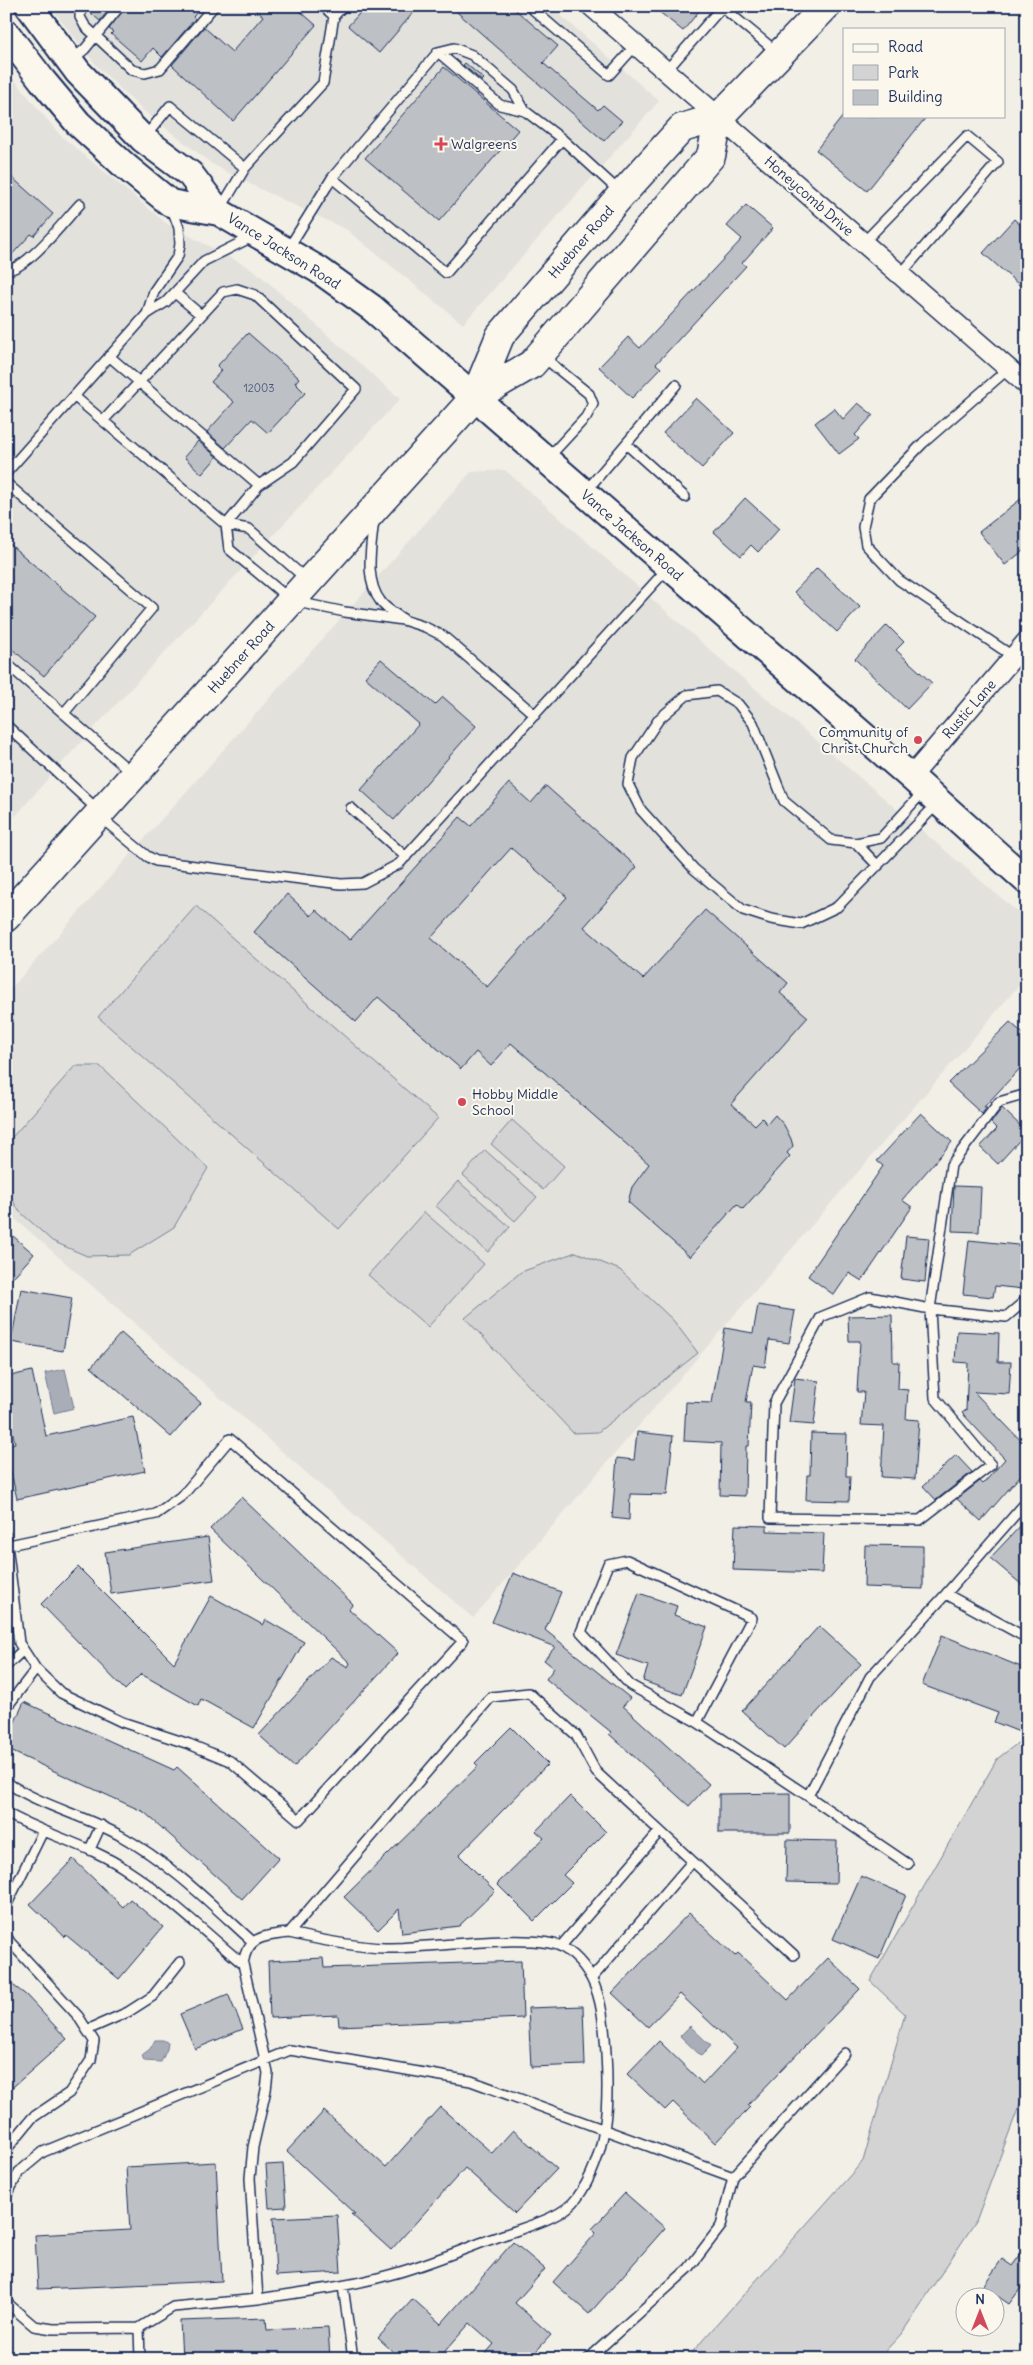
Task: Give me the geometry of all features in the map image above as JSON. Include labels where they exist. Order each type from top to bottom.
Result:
[{"type":"main road","name":"Vance Jackson Road","points":[[29,6],[70,61],[144,139],[190,174],[219,212]]},
{"type":"main road","name":"Huebner Road","points":[[475,397],[500,336],[622,194],[682,128],[719,117],[779,54],[819,8]]},
{"type":"main road","name":"Vance Jackson Road","points":[[6,33],[78,123],[125,166],[170,203],[219,212],[319,270],[372,308],[1027,881]]},
{"type":"main road","name":"Huebner Road","points":[[6,917],[475,397],[532,364],[711,156],[719,117]]},
{"type":"street","name":"Honeycomb Drive","points":[[591,6],[1027,385]]},
{"type":"street","name":"Rustic Lane","points":[[925,790],[1014,657],[1027,641]]},
{"type":"lane","points":[[81,6],[80,17],[85,26],[132,70],[146,73],[160,69],[214,6]]},
{"type":"lane","points":[[70,61],[85,49],[120,6]]},
{"type":"lane","points":[[323,6],[334,16]]},
{"type":"lane","points":[[219,212],[245,168],[322,83],[334,16],[343,6]]},
{"type":"lane","points":[[529,6],[609,75],[636,45]]},
{"type":"lane","points":[[666,71],[722,7],[779,54]]},
{"type":"lane","points":[[287,251],[332,178],[438,52],[454,48],[472,54],[513,90],[525,111]]},
{"type":"lane","points":[[438,52],[500,104],[525,111],[562,139],[622,194]]},
{"type":"lane","points":[[144,139],[170,106],[245,168]]},
{"type":"lane","points":[[863,243],[967,136],[998,162],[900,275]]},
{"type":"lane","points":[[332,178],[446,273],[562,139]]},
{"type":"lane","points":[[147,314],[154,291],[178,256],[180,244],[179,228],[170,203]]},
{"type":"lane","points":[[6,270],[13,270],[26,261],[80,204]]},
{"type":"lane","points":[[6,473],[147,314],[166,302],[204,261],[258,234]]},
{"type":"lane","points":[[103,421],[223,292],[237,289],[255,295],[356,389],[293,462],[258,485],[226,525],[229,549],[301,591],[345,612],[403,620],[426,627],[443,636],[535,715]]},
{"type":"lane","points":[[175,293],[201,316]]},
{"type":"lane","points":[[540,354],[589,394],[593,404],[586,417],[546,459]]},
{"type":"lane","points":[[108,356],[258,485]]},
{"type":"lane","points":[[1008,369],[923,443],[869,499],[863,527],[866,545],[899,580],[1014,657]]},
{"type":"lane","points":[[584,494],[676,385]]},
{"type":"lane","points":[[75,397],[226,525],[249,529],[301,591]]},
{"type":"lane","points":[[626,444],[685,497]]},
{"type":"lane","points":[[6,483],[152,608],[64,713]]},
{"type":"lane","points":[[375,508],[370,567],[372,585],[382,603],[403,620]]},
{"type":"lane","points":[[6,725],[100,814],[147,856],[156,861],[341,884],[363,883],[399,864],[406,857],[669,567]]},
{"type":"lane","points":[[6,663],[135,775]]},
{"type":"lane","points":[[717,691],[738,704],[752,723],[784,801],[831,840],[856,843],[881,838],[925,790],[878,866],[837,907],[801,924],[771,920],[743,910],[694,869],[641,810],[628,784],[633,758],[660,719],[687,695],[717,691]]},
{"type":"lane","points":[[351,808],[406,857]]},
{"type":"lane","points":[[856,843],[878,866]]},
{"type":"lane","points":[[1027,1094],[999,1102],[951,1165],[930,1309],[935,1398],[991,1465],[920,1520],[770,1518],[774,1403],[821,1318],[870,1297],[930,1309],[1006,1317],[1027,1299]]},
{"type":"lane","points":[[230,1439],[463,1641],[299,1820],[230,1761],[189,1744],[122,1722],[61,1693],[36,1669],[22,1651],[15,1625],[8,1540],[156,1514],[183,1495],[230,1439]]},
{"type":"lane","points":[[808,1796],[870,1677],[1027,1501]]},
{"type":"lane","points":[[697,1722],[752,1618],[627,1560],[608,1564],[580,1632],[630,1685],[697,1722],[908,1864]]},
{"type":"lane","points":[[946,1594],[1027,1638]]},
{"type":"lane","points":[[6,1666],[22,1651]]},
{"type":"lane","points":[[6,1708],[36,1669]]},
{"type":"lane","points":[[289,1933],[491,1697],[529,1693],[576,1735],[596,1772],[794,1955]]},
{"type":"lane","points":[[6,1782],[40,1801],[101,1825],[148,1852],[176,1873],[252,1942]]},
{"type":"lane","points":[[6,1813],[43,1831],[90,1849],[128,1870],[243,1964]]},
{"type":"lane","points":[[90,1849],[101,1825]]},
{"type":"lane","points":[[6,1906],[43,1831]]},
{"type":"lane","points":[[561,1946],[660,1831]]},
{"type":"lane","points":[[592,1978],[692,1862]]},
{"type":"lane","points":[[6,2302],[34,2326],[53,2330],[139,2328],[172,2306],[258,2299],[343,2286],[391,2275],[553,2217],[576,2200],[593,2171],[606,2131],[607,2072],[604,2015],[592,1978],[579,1959],[561,1946],[526,1940],[433,1947],[384,1948],[327,1942],[289,1933],[270,1935],[252,1942],[245,1952],[243,1964],[268,2073],[250,2178],[258,2299]]},
{"type":"lane","points":[[6,1935],[10,1942],[78,2016],[94,2041],[91,2060],[69,2093],[32,2118],[6,2150]]},
{"type":"lane","points":[[87,2030],[128,2012],[153,1996],[180,1962]]},
{"type":"lane","points":[[6,2197],[19,2172],[43,2152],[290,2050],[471,2081],[732,2177]]},
{"type":"lane","points":[[588,2359],[689,2268],[721,2226],[732,2177],[845,2053]]},
{"type":"lane","points":[[343,2286],[353,2359]]},
{"type":"lane","points":[[139,2328],[140,2359]]},
{"type":"shaded area","points":[[58,6],[550,6],[659,101],[463,324],[347,230],[212,164],[140,108],[97,66],[55,13]]},
{"type":"shaded area","points":[[6,70],[60,135],[167,224],[254,270],[400,399],[58,767],[6,827]]},
{"type":"shaded area","name":"Hobby Middle School","points":[[505,470],[718,657],[1027,920],[1027,976],[473,1618],[6,1211],[6,994],[471,472]]},
{"type":"shaded area","points":[[65,1369],[74,1408],[54,1413],[45,1373]]},
{"type":"shaded area","points":[[690,2026],[711,2046],[701,2056],[680,2036]]},
{"type":"shaded area","points":[[155,2040],[163,2040],[168,2043],[161,2062],[144,2061],[142,2055],[150,2049]]},
{"type":"green space","points":[[196,906],[438,1118],[339,1229],[98,1017]]},
{"type":"green space","points":[[75,1066],[100,1066],[208,1168],[174,1227],[129,1255],[87,1256],[52,1241],[19,1211],[6,1189],[6,1144]]},
{"type":"green space","points":[[512,1120],[564,1166],[543,1190],[491,1144]]},
{"type":"green space","points":[[485,1150],[537,1197],[515,1221],[463,1175]]},
{"type":"green space","points":[[458,1181],[510,1227],[488,1252],[436,1206]]},
{"type":"green space","points":[[424,1212],[484,1264],[428,1327],[368,1275]]},
{"type":"green space","points":[[576,1252],[620,1270],[673,1320],[698,1353],[598,1432],[573,1433],[465,1318],[521,1272]]},
{"type":"green space","points":[[1027,1736],[1027,2085],[976,2221],[902,2333],[878,2359],[686,2359],[863,2161],[905,2014],[870,1981],[997,1759]]},
{"type":"building","points":[[87,6],[112,6],[100,21],[87,10]]},
{"type":"building","points":[[126,6],[202,6],[193,17],[195,19],[162,57],[153,48],[142,61],[111,34],[113,32],[109,29]]},
{"type":"building","points":[[251,6],[294,6],[316,25],[233,121],[172,65],[204,27],[232,52],[263,16]]},
{"type":"building","points":[[366,6],[419,6],[379,53],[348,26]]},
{"type":"building","points":[[450,6],[511,6],[558,46],[543,63],[598,110],[603,105],[622,121],[604,141]]},
{"type":"building","points":[[652,6],[703,6],[683,31]]},
{"type":"building","points":[[465,63],[484,79],[482,81],[463,65]]},
{"type":"building","name":"Walgreens","points":[[444,67],[518,130],[439,221],[365,158]]},
{"type":"building","points":[[843,116],[843,118],[925,118],[867,191],[816,150]]},
{"type":"building","points":[[6,172],[53,214],[34,236],[31,234],[6,261]]},
{"type":"building","points":[[746,205],[773,228],[742,263],[746,266],[656,364],[661,368],[632,398],[599,367],[628,337],[640,348],[742,239],[727,226]]},
{"type":"building","points":[[1014,219],[1027,231],[1027,292],[983,253]]},
{"type":"building","points":[[248,333],[299,378],[295,383],[305,393],[268,433],[252,419],[225,448],[207,432],[234,402],[211,382],[222,370],[217,366]]},
{"type":"building","points":[[696,398],[734,433],[702,468],[663,433]]},
{"type":"building","points":[[858,403],[873,415],[855,435],[859,439],[839,454],[815,423],[834,408],[843,419]]},
{"type":"building","points":[[198,441],[217,457],[202,474],[184,457]]},
{"type":"building","points":[[1027,494],[1027,548],[1005,565],[979,532]]},
{"type":"building","points":[[745,498],[779,529],[758,552],[751,545],[741,556],[714,532]]},
{"type":"building","points":[[6,541],[95,617],[44,676],[6,644]]},
{"type":"building","points":[[817,568],[860,607],[837,632],[794,592]]},
{"type":"building","points":[[887,625],[904,642],[896,650],[932,683],[907,709],[855,659]]},
{"type":"building","points":[[381,659],[435,705],[443,697],[476,726],[394,820],[361,790],[419,724],[365,677]]},
{"type":"building","points":[[509,783],[531,803],[546,786],[637,867],[584,927],[643,979],[705,910],[788,983],[780,993],[808,1017],[731,1104],[755,1125],[762,1118],[767,1124],[775,1115],[784,1125],[791,1139],[793,1146],[787,1153],[790,1156],[743,1209],[737,1204],[690,1257],[628,1202],[632,1187],[649,1164],[511,1043],[491,1066],[476,1052],[461,1069],[378,997],[356,1022],[254,932],[287,894],[311,916],[316,910],[350,940],[460,817],[471,826]],"holes":[[[511,848],[567,897],[487,987],[431,938]]]},
{"type":"building","points":[[1010,1022],[1027,1037],[1027,1061],[984,1107],[987,1107],[982,1114],[948,1083]]},
{"type":"building","points":[[1002,1108],[1027,1132],[998,1164],[980,1147],[997,1129],[991,1123]]},
{"type":"building","points":[[921,1113],[952,1142],[902,1200],[912,1207],[862,1281],[849,1273],[834,1295],[808,1276],[883,1166],[877,1161]]},
{"type":"building","points":[[954,1186],[981,1187],[979,1232],[952,1231]]},
{"type":"building","points":[[6,1230],[34,1254],[6,1285]]},
{"type":"building","points":[[906,1236],[929,1238],[925,1282],[901,1279]]},
{"type":"building","points":[[969,1240],[1027,1246],[1023,1289],[995,1286],[993,1297],[963,1294]]},
{"type":"building","points":[[21,1289],[72,1298],[63,1351],[11,1342]]},
{"type":"building","points":[[758,1305],[795,1311],[789,1343],[769,1340],[765,1367],[753,1365],[746,1402],[751,1402],[749,1446],[746,1446],[745,1496],[720,1495],[721,1443],[684,1441],[686,1402],[712,1403],[725,1328],[753,1333]]},
{"type":"building","points":[[892,1315],[893,1362],[899,1362],[898,1389],[908,1390],[906,1419],[919,1420],[915,1479],[881,1477],[884,1426],[861,1425],[864,1392],[857,1392],[860,1341],[849,1341],[848,1316]]},
{"type":"building","points":[[957,1331],[999,1333],[998,1362],[1011,1362],[1009,1394],[974,1392],[1027,1447],[1027,1468],[981,1521],[957,1499],[980,1481],[983,1484],[1005,1459],[962,1413],[966,1410],[968,1363],[955,1362]]},
{"type":"building","points":[[121,1333],[201,1403],[171,1437],[91,1367]]},
{"type":"building","points":[[32,1371],[46,1436],[133,1417],[145,1471],[17,1499],[6,1449],[6,1445],[15,1443],[6,1405],[6,1377]]},
{"type":"building","points":[[795,1378],[819,1381],[814,1425],[789,1423]]},
{"type":"building","points":[[637,1432],[673,1436],[667,1495],[630,1494],[629,1520],[612,1518],[617,1458],[634,1460]]},
{"type":"building","points":[[811,1433],[847,1434],[846,1476],[850,1476],[849,1501],[806,1500],[807,1475],[810,1475]]},
{"type":"building","points":[[956,1455],[972,1472],[936,1500],[923,1486]]},
{"type":"building","points":[[241,1497],[353,1604],[349,1609],[398,1653],[294,1767],[259,1735],[331,1657],[348,1667],[350,1663],[210,1529]]},
{"type":"building","points":[[1027,1519],[1027,1589],[990,1558]]},
{"type":"building","points":[[735,1525],[767,1526],[767,1531],[824,1533],[822,1573],[733,1570]]},
{"type":"building","points":[[208,1537],[214,1580],[111,1594],[105,1552]]},
{"type":"building","points":[[865,1545],[923,1546],[923,1589],[864,1587]]},
{"type":"building","points":[[78,1567],[174,1663],[211,1596],[263,1625],[266,1620],[304,1642],[254,1728],[201,1699],[198,1706],[141,1674],[125,1690],[41,1604]]},
{"type":"building","points":[[513,1573],[561,1592],[545,1630],[630,1698],[623,1706],[709,1784],[689,1806],[609,1734],[611,1732],[546,1679],[554,1668],[544,1660],[555,1647],[492,1622]]},
{"type":"building","points":[[639,1593],[677,1606],[674,1615],[707,1627],[682,1695],[643,1681],[648,1666],[616,1655]]},
{"type":"building","points":[[819,1626],[861,1664],[784,1749],[742,1711]]},
{"type":"building","points":[[942,1635],[1027,1671],[1027,1735],[994,1722],[998,1713],[922,1685]]},
{"type":"building","points":[[24,1702],[174,1770],[177,1767],[279,1858],[242,1899],[144,1812],[6,1749],[6,1741]]},
{"type":"building","points":[[511,1727],[548,1764],[459,1855],[495,1891],[459,1926],[402,1933],[399,1909],[378,1930],[344,1897],[478,1766],[475,1763]]},
{"type":"building","points":[[790,1793],[790,1833],[719,1833],[719,1794]]},
{"type":"building","points":[[570,1796],[606,1832],[563,1875],[572,1883],[534,1921],[497,1884],[544,1838],[536,1831]]},
{"type":"building","points":[[787,1840],[837,1841],[836,1883],[786,1882]]},
{"type":"building","points":[[73,1859],[123,1907],[130,1899],[163,1927],[119,1979],[66,1935],[65,1937],[30,1904]]},
{"type":"building","points":[[861,1876],[906,1895],[879,1959],[833,1939]]},
{"type":"building","points":[[689,1913],[735,1956],[738,1953],[788,2000],[828,1958],[860,1989],[748,2105],[750,2107],[715,2143],[673,2102],[665,2110],[627,2074],[659,2041],[703,2084],[737,2048],[680,1994],[648,2027],[612,1993]]},
{"type":"building","points":[[323,1958],[324,1968],[521,1961],[523,2018],[339,2026],[338,2015],[270,2018],[268,1961]]},
{"type":"building","points":[[6,1980],[26,1995],[67,2039],[6,2093]]},
{"type":"building","points":[[228,1994],[243,2029],[195,2049],[180,2014]]},
{"type":"building","points":[[583,2006],[585,2065],[531,2067],[528,2008]]},
{"type":"building","points":[[440,2107],[492,2153],[513,2130],[557,2169],[515,2213],[465,2168],[391,2250],[351,2214],[355,2214],[287,2151],[324,2111],[386,2167]]},
{"type":"building","points":[[216,2162],[222,2281],[38,2289],[35,2235],[130,2230],[126,2167]]},
{"type":"building","points":[[283,2164],[286,2207],[269,2208],[266,2165]]},
{"type":"building","points":[[625,2193],[665,2228],[589,2314],[553,2282],[596,2233],[592,2229]]},
{"type":"building","points":[[337,2215],[341,2272],[276,2276],[273,2218]]},
{"type":"building","points":[[513,2242],[545,2269],[515,2303],[551,2335],[529,2359],[481,2359],[494,2344],[470,2323],[438,2359],[401,2359],[378,2338],[413,2299],[441,2324]]},
{"type":"building","points":[[1027,2246],[1027,2280],[1009,2304],[1006,2302],[1006,2288],[986,2288],[983,2286],[1002,2259],[1012,2266]]},
{"type":"building","points":[[266,2318],[267,2330],[328,2327],[330,2359],[282,2359],[282,2353],[241,2355],[241,2359],[182,2359],[180,2321]]},
{"type":"place","name":"Walgreens","points":[[441,144]]},
{"type":"place","name":"Community of Christ Church","points":[[918,740]]},
{"type":"place","name":"Hobby Middle School","points":[[462,1102]]}]
